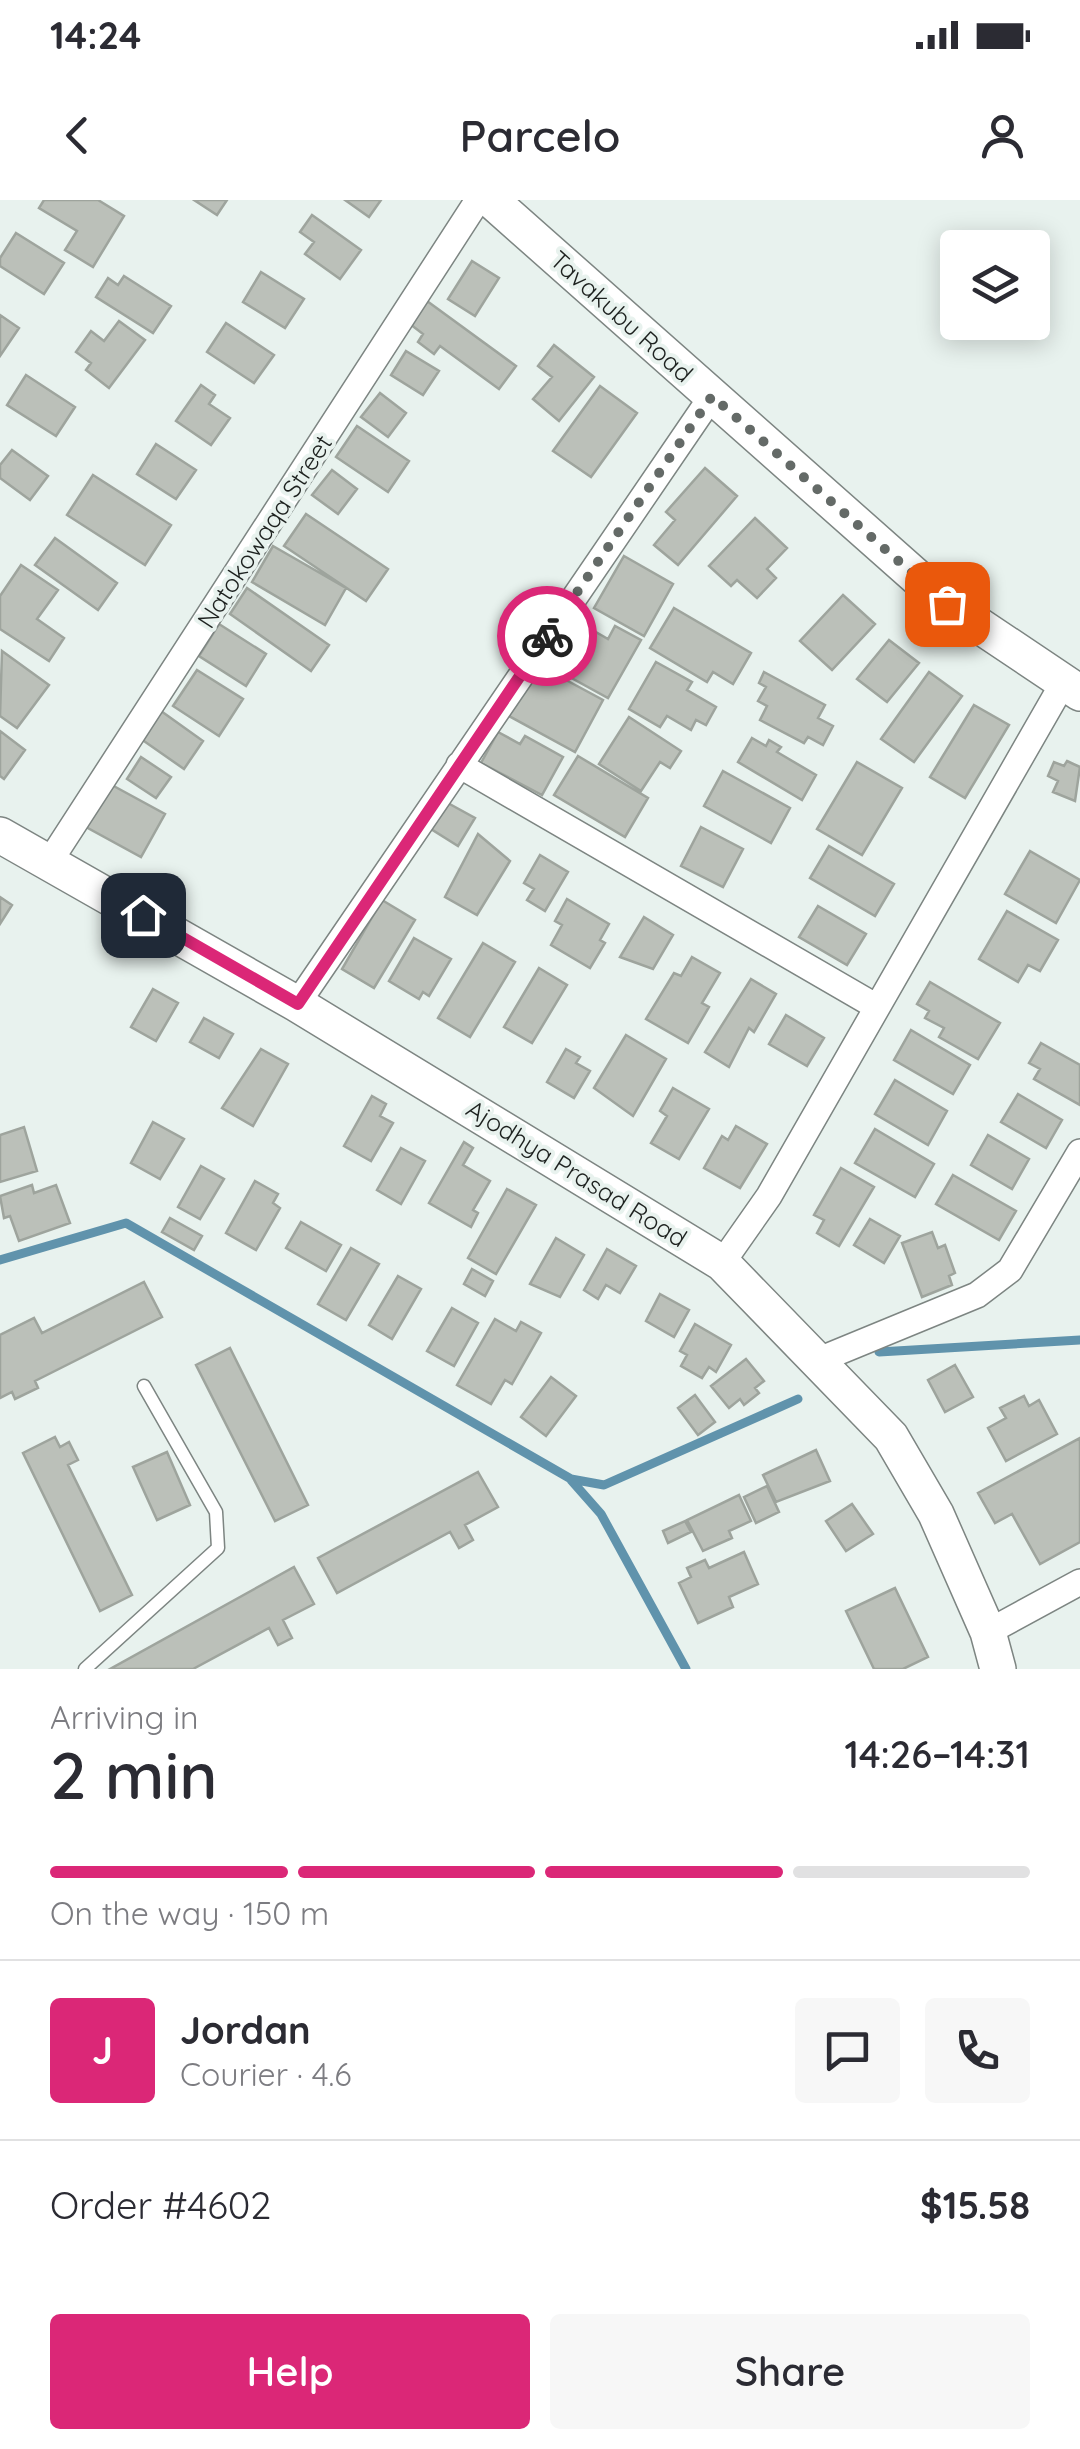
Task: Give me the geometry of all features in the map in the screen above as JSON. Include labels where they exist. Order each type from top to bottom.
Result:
[{"type":"street","name":"Natokowaqa Street","points":[[50,862],[478,200]]},
{"type":"street","name":"Tavakubu Road","points":[[491,200],[947,604],[1071,689]]},
{"type":"street","points":[[298,1004],[712,396]]},
{"type":"street","points":[[722,1263],[769,1196],[877,1007],[1071,689]]},
{"type":"street","points":[[459,765],[877,1007]]},
{"type":"street","name":"Ajodhya Prasad Road","points":[[0,835],[298,1004],[722,1263],[891,1438],[936,1514],[988,1632],[998,1669]]},
{"type":"street","points":[[819,1360],[977,1295],[1010,1270],[1080,1152]]},
{"type":"street","points":[[988,1632],[1080,1582]]},
{"type":"lane","points":[[85,1669],[218,1548],[216,1512],[144,1386]]},
{"type":"building","points":[[44,200],[98,200],[124,216],[93,267],[65,250],[77,231],[39,208]]},
{"type":"building","points":[[194,200],[227,200],[217,215]]},
{"type":"building","points":[[345,200],[381,200],[369,217]]},
{"type":"building","points":[[312,215],[361,250],[340,279],[305,254],[314,242],[300,232]]},
{"type":"building","points":[[16,233],[64,263],[44,294],[0,266],[0,258]]},
{"type":"building","points":[[472,261],[499,278],[475,316],[448,299]]},
{"type":"building","points":[[261,272],[304,299],[285,328],[243,302]]},
{"type":"building","points":[[124,276],[171,306],[153,333],[96,297],[108,278],[118,285]]},
{"type":"building","points":[[427,301],[516,366],[499,389],[440,346],[434,354],[418,342],[423,334],[410,324]]},
{"type":"building","points":[[0,315],[19,328],[0,356]]},
{"type":"building","points":[[119,321],[145,340],[109,388],[86,370],[91,363],[76,352],[91,331],[104,341]]},
{"type":"building","points":[[226,323],[274,355],[254,383],[207,352]]},
{"type":"building","points":[[554,345],[594,377],[559,421],[533,399],[552,377],[538,366]]},
{"type":"building","points":[[406,351],[439,371],[423,395],[391,375]]},
{"type":"building","points":[[26,375],[75,407],[56,436],[7,405]]},
{"type":"building","points":[[201,385],[215,395],[209,404],[230,418],[211,445],[176,421]]},
{"type":"building","points":[[600,386],[637,413],[591,477],[553,451]]},
{"type":"building","points":[[380,393],[406,413],[388,437],[361,417]]},
{"type":"building","points":[[357,426],[409,461],[388,492],[336,457]]},
{"type":"building","points":[[156,444],[196,470],[176,499],[137,474]]},
{"type":"building","points":[[12,450],[48,476],[30,500],[0,478],[0,465]]},
{"type":"building","points":[[705,468],[737,496],[678,565],[654,545],[675,520],[666,512]]},
{"type":"building","points":[[332,470],[357,489],[338,514],[312,495]]},
{"type":"building","points":[[93,475],[171,525],[145,565],[67,515]]},
{"type":"building","points":[[306,514],[388,569],[366,601],[284,546]]},
{"type":"building","points":[[755,518],[787,548],[767,569],[776,578],[757,598],[737,580],[731,586],[709,566]]},
{"type":"building","points":[[55,538],[117,583],[98,610],[35,565]]},
{"type":"building","points":[[273,546],[346,588],[325,625],[252,582]]},
{"type":"building","points":[[624,556],[673,584],[644,636],[594,608]]},
{"type":"building","points":[[21,565],[58,590],[37,619],[64,638],[49,661],[0,629],[0,596]]},
{"type":"building","points":[[247,588],[329,645],[311,671],[230,614]]},
{"type":"building","points":[[843,595],[875,624],[832,670],[800,641]]},
{"type":"building","points":[[674,608],[751,653],[733,684],[713,672],[707,682],[650,648]]},
{"type":"building","points":[[219,624],[266,654],[246,686],[199,656]]},
{"type":"building","points":[[582,624],[608,639],[615,626],[641,640],[608,698],[557,670]]},
{"type":"building","points":[[889,640],[919,663],[887,702],[857,679]]},
{"type":"building","points":[[2,651],[49,685],[17,728],[0,716]]},
{"type":"building","points":[[656,662],[692,682],[687,690],[716,707],[706,725],[696,720],[691,730],[667,716],[660,727],[629,709]]},
{"type":"building","points":[[540,666],[603,700],[575,752],[507,715]]},
{"type":"building","points":[[197,670],[243,699],[219,736],[173,706]]},
{"type":"building","points":[[764,672],[825,705],[818,718],[833,726],[823,745],[808,737],[804,743],[760,720],[767,706],[758,701],[766,687],[759,683]]},
{"type":"building","points":[[929,672],[962,696],[914,762],[881,739]]},
{"type":"building","points":[[974,705],[1009,725],[965,798],[930,777]]},
{"type":"building","points":[[161,711],[203,741],[184,769],[141,739]]},
{"type":"building","points":[[629,717],[681,751],[670,768],[660,762],[641,791],[599,764]]},
{"type":"building","points":[[0,731],[25,750],[4,779],[0,776]]},
{"type":"building","points":[[498,732],[520,744],[525,736],[563,757],[542,795],[481,763]]},
{"type":"building","points":[[752,738],[766,746],[769,740],[781,747],[777,752],[816,775],[802,800],[738,762]]},
{"type":"building","points":[[578,756],[648,798],[625,837],[554,795]]},
{"type":"building","points":[[141,757],[171,777],[156,798],[127,779]]},
{"type":"building","points":[[1067,761],[1080,767],[1075,801],[1053,792],[1058,781],[1048,776],[1054,762],[1064,766]]},
{"type":"building","points":[[857,762],[902,788],[862,855],[817,829]]},
{"type":"building","points":[[723,771],[790,808],[771,843],[704,806]]},
{"type":"building","points":[[110,784],[165,814],[141,857],[86,827]]},
{"type":"building","points":[[446,802],[475,818],[458,846],[431,829]]},
{"type":"building","points":[[701,827],[743,849],[723,887],[681,866]]},
{"type":"building","points":[[478,834],[510,861],[477,915],[445,897]]},
{"type":"building","points":[[829,846],[894,884],[875,916],[810,878]]},
{"type":"building","points":[[1030,851],[1080,880],[1056,923],[1005,894]]},
{"type":"building","points":[[540,855],[568,872],[545,911],[527,900],[534,889],[524,883]]},
{"type":"building","points":[[0,897],[12,905],[0,924]]},
{"type":"building","points":[[567,899],[609,924],[600,940],[605,943],[590,968],[551,945],[562,925],[555,921]]},
{"type":"building","points":[[382,900],[415,920],[374,988],[342,969]]},
{"type":"building","points":[[818,906],[866,934],[847,965],[799,937]]},
{"type":"building","points":[[1007,911],[1058,940],[1040,971],[1028,965],[1018,982],[979,959]]},
{"type":"building","points":[[644,917],[673,935],[653,969],[620,957]]},
{"type":"building","points":[[414,938],[451,959],[429,996],[423,992],[419,999],[389,981]]},
{"type":"building","points":[[483,943],[515,962],[470,1037],[438,1018]]},
{"type":"building","points":[[692,957],[720,973],[702,1003],[709,1007],[688,1043],[646,1019],[674,973],[681,976]]},
{"type":"building","points":[[539,968],[567,985],[532,1043],[504,1027]]},
{"type":"building","points":[[751,979],[776,994],[754,1032],[749,1028],[729,1067],[705,1052]]},
{"type":"building","points":[[930,982],[1000,1023],[978,1059],[939,1037],[944,1028],[925,1018],[929,1011],[917,1004]]},
{"type":"building","points":[[153,989],[178,1003],[156,1041],[131,1027]]},
{"type":"building","points":[[786,1015],[824,1038],[807,1066],[769,1044]]},
{"type":"building","points":[[204,1018],[233,1034],[219,1058],[190,1042]]},
{"type":"building","points":[[911,1030],[970,1065],[953,1094],[894,1060]]},
{"type":"building","points":[[626,1035],[666,1059],[633,1116],[594,1088]]},
{"type":"building","points":[[1041,1043],[1080,1065],[1080,1105],[1034,1079],[1040,1069],[1029,1063]]},
{"type":"building","points":[[261,1049],[288,1064],[253,1126],[222,1108]]},
{"type":"building","points":[[566,1049],[580,1057],[576,1063],[590,1071],[574,1098],[547,1082]]},
{"type":"building","points":[[895,1080],[947,1111],[928,1145],[875,1114]]},
{"type":"building","points":[[673,1088],[709,1109],[679,1159],[651,1143],[667,1116],[660,1111]]},
{"type":"building","points":[[1018,1094],[1062,1120],[1046,1148],[1001,1122]]},
{"type":"building","points":[[372,1096],[386,1104],[380,1116],[393,1123],[371,1161],[344,1146]]},
{"type":"building","points":[[153,1122],[184,1139],[160,1179],[131,1163]]},
{"type":"building","points":[[736,1126],[767,1144],[740,1188],[704,1168],[722,1136],[728,1140]]},
{"type":"building","points":[[24,1127],[37,1171],[0,1182],[0,1135]]},
{"type":"building","points":[[875,1129],[934,1164],[915,1197],[855,1163]]},
{"type":"building","points":[[988,1135],[1029,1159],[1012,1189],[971,1165]]},
{"type":"building","points":[[464,1142],[473,1148],[463,1165],[490,1181],[473,1210],[478,1213],[471,1227],[429,1203]]},
{"type":"building","points":[[401,1148],[425,1161],[401,1204],[377,1190]]},
{"type":"building","points":[[201,1166],[224,1179],[200,1219],[178,1207]]},
{"type":"building","points":[[841,1168],[874,1187],[839,1246],[817,1233],[824,1220],[814,1215]]},
{"type":"building","points":[[953,1175],[1016,1211],[999,1240],[936,1204]]},
{"type":"building","points":[[255,1181],[278,1194],[273,1203],[280,1208],[256,1250],[226,1233]]},
{"type":"building","points":[[32,1185],[34,1193],[56,1185],[70,1223],[19,1241],[10,1216],[4,1218],[0,1196]]},
{"type":"building","points":[[507,1189],[536,1205],[496,1274],[468,1258]]},
{"type":"building","points":[[170,1218],[202,1236],[194,1250],[162,1232]]},
{"type":"building","points":[[870,1219],[900,1236],[884,1263],[854,1245]]},
{"type":"building","points":[[301,1222],[341,1245],[326,1271],[286,1248]]},
{"type":"building","points":[[932,1232],[938,1248],[945,1245],[955,1273],[949,1276],[952,1285],[922,1297],[902,1243]]},
{"type":"building","points":[[556,1238],[584,1255],[560,1297],[530,1284]]},
{"type":"building","points":[[351,1248],[379,1264],[346,1320],[318,1304]]},
{"type":"building","points":[[607,1249],[636,1266],[620,1293],[606,1285],[598,1299],[584,1290]]},
{"type":"building","points":[[472,1269],[493,1281],[485,1296],[464,1284]]},
{"type":"building","points":[[398,1276],[421,1289],[392,1339],[369,1325]]},
{"type":"building","points":[[144,1282],[162,1317],[35,1381],[38,1388],[15,1399],[12,1392],[0,1398],[0,1335],[34,1318],[42,1333]]},
{"type":"building","points":[[660,1294],[689,1310],[674,1337],[646,1321]]},
{"type":"building","points":[[452,1308],[478,1323],[454,1366],[427,1351]]},
{"type":"building","points":[[495,1319],[516,1331],[521,1322],[541,1333],[512,1384],[505,1380],[491,1404],[457,1385]]},
{"type":"building","points":[[695,1324],[731,1345],[716,1372],[709,1367],[702,1378],[681,1366],[687,1355],[680,1351]]},
{"type":"building","points":[[230,1348],[308,1505],[275,1521],[196,1365]]},
{"type":"building","points":[[746,1359],[764,1381],[755,1388],[759,1393],[744,1405],[740,1399],[729,1408],[711,1386]]},
{"type":"building","points":[[955,1365],[973,1397],[945,1412],[928,1380]]},
{"type":"building","points":[[551,1377],[576,1396],[546,1436],[521,1417]]},
{"type":"building","points":[[695,1395],[715,1422],[698,1435],[678,1408]]},
{"type":"building","points":[[1024,1396],[1029,1406],[1039,1400],[1057,1434],[1006,1461],[988,1428],[1006,1418],[1000,1408]]},
{"type":"building","points":[[55,1437],[60,1447],[69,1442],[78,1460],[68,1465],[132,1595],[100,1611],[23,1453]]},
{"type":"building","points":[[1080,1438],[1080,1542],[1040,1564],[1012,1514],[995,1523],[978,1493]]},
{"type":"building","points":[[816,1450],[830,1481],[776,1502],[763,1475]]},
{"type":"building","points":[[167,1452],[190,1505],[157,1520],[133,1467]]},
{"type":"building","points":[[478,1472],[498,1507],[465,1525],[473,1540],[459,1548],[450,1532],[337,1593],[318,1558]]},
{"type":"building","points":[[767,1486],[779,1512],[756,1523],[744,1497]]},
{"type":"building","points":[[739,1495],[751,1521],[729,1531],[732,1538],[703,1551],[687,1520]]},
{"type":"building","points":[[852,1504],[873,1534],[846,1551],[826,1521]]},
{"type":"building","points":[[685,1521],[691,1532],[668,1543],[663,1531]]},
{"type":"building","points":[[744,1552],[758,1584],[729,1597],[733,1607],[698,1623],[679,1583],[691,1577],[687,1568],[705,1560],[709,1568]]},
{"type":"building","points":[[294,1567],[314,1604],[283,1620],[292,1638],[278,1645],[269,1628],[193,1669],[110,1669]]},
{"type":"building","points":[[895,1588],[928,1657],[903,1669],[874,1669],[846,1611]]},
{"type":"waterway","points":[[0,1260],[126,1223],[571,1479],[604,1485],[798,1399]]},
{"type":"waterway","points":[[879,1352],[1080,1340]]},
{"type":"waterway","points":[[571,1480],[601,1514],[686,1669]]},
{"type":"way so far","points":[[547,636],[712,396],[947,604]]},
{"type":"route","points":[[143,915],[298,1004],[547,636]]}]
